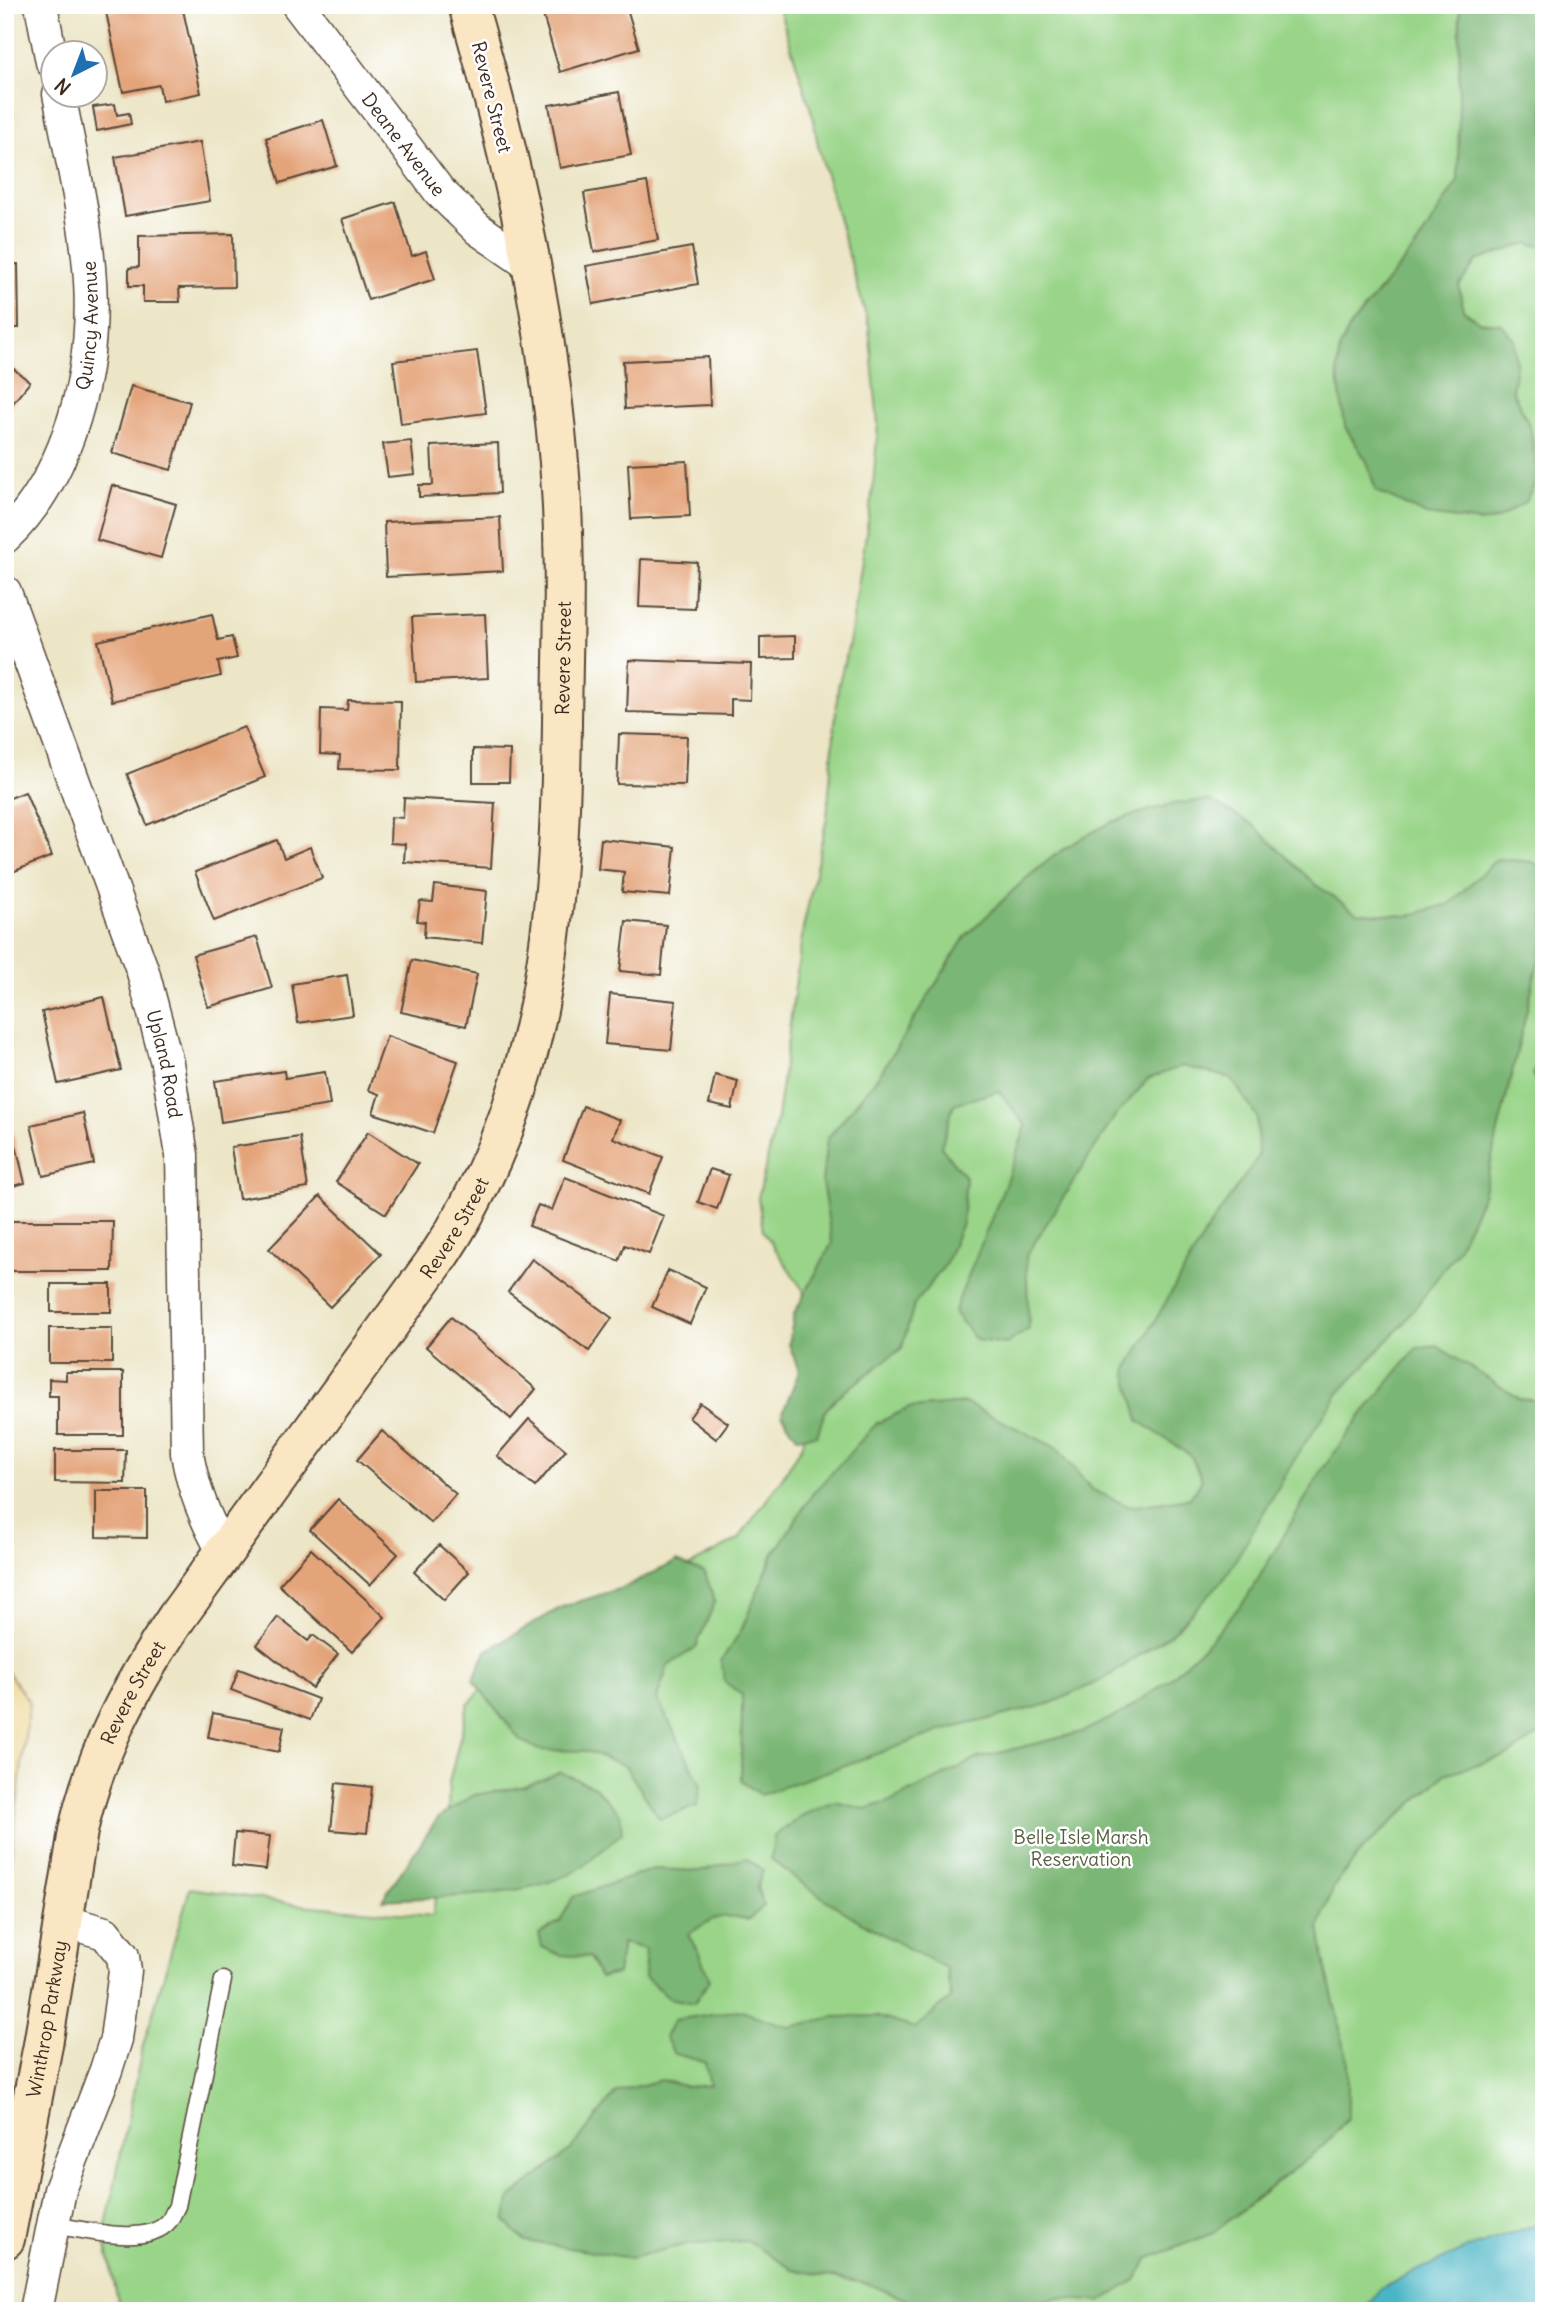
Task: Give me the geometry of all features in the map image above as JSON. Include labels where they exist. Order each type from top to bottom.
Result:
[{"type":"main road","name":"Revere Street","points":[[63,1921],[82,1813],[103,1748],[120,1711],[152,1656],[462,1220],[497,1151],[516,1098],[531,1043],[550,950],[558,873],[564,597],[561,489],[530,265],[500,129],[468,5]]},
{"type":"main road","name":"Winthrop Parkway","points":[[5,2239],[43,2045],[63,1921]]},
{"type":"street","points":[[41,5],[47,38]]},
{"type":"street","name":"Deane Avenue","points":[[298,5],[440,192],[478,229],[530,265]]},
{"type":"street","name":"Quincy Avenue","points":[[5,537],[40,496],[64,448],[80,397],[91,345],[92,293],[86,237],[62,108]]},
{"type":"street","name":"Upland Road","points":[[5,592],[143,972],[167,1063],[179,1125],[183,1176],[187,1453],[197,1497],[224,1553]]},
{"type":"street","points":[[36,2311],[64,2177],[114,2046],[125,1971],[119,1950],[106,1933],[63,1921]]},
{"type":"lane","points":[[53,2225],[131,2237],[153,2231],[168,2222],[177,2206],[223,1980]]},
{"type":"green space","name":"Belle Isle Marsh Reservation","points":[[778,5],[1544,5],[1544,2311],[120,2311],[104,2236],[142,2049],[190,1888],[300,1905],[433,1916],[448,1809],[449,1783],[468,1705],[501,1665],[738,1540],[802,1446],[811,1418],[812,1354],[803,1290],[763,1231],[758,1198],[777,1118],[803,929],[827,817],[838,687],[850,639],[873,488],[878,424],[869,327],[818,146],[813,117]]},
{"type":"green space","points":[[1460,5],[1544,5],[1544,247],[1527,243],[1476,261],[1459,286],[1463,310],[1479,322],[1501,324],[1514,339],[1516,365],[1512,390],[1530,426],[1538,478],[1525,502],[1496,520],[1480,522],[1426,515],[1376,491],[1367,462],[1345,427],[1337,371],[1340,347],[1351,325],[1417,245],[1458,180]]},
{"type":"green space","points":[[1209,800],[1253,825],[1316,885],[1357,913],[1408,916],[1449,904],[1497,859],[1533,862],[1544,869],[1544,938],[1483,1195],[1456,1252],[1404,1323],[1339,1393],[1299,1452],[1225,1578],[1171,1634],[1104,1679],[1049,1704],[941,1731],[761,1795],[741,1781],[742,1695],[725,1682],[721,1661],[741,1631],[773,1555],[813,1493],[877,1423],[909,1408],[965,1403],[1057,1448],[1091,1489],[1130,1507],[1190,1498],[1202,1480],[1191,1456],[1139,1421],[1126,1371],[1209,1227],[1258,1157],[1257,1117],[1231,1078],[1182,1066],[1148,1079],[1113,1119],[1026,1256],[1029,1329],[1006,1344],[976,1340],[954,1312],[1026,1126],[999,1091],[954,1104],[941,1147],[966,1178],[962,1223],[945,1265],[914,1305],[902,1348],[836,1398],[825,1411],[817,1435],[797,1437],[782,1415],[799,1371],[789,1344],[794,1314],[832,1243],[822,1182],[827,1139],[880,1074],[965,937],[1024,880],[1083,837],[1112,822],[1146,811],[1178,803]]},
{"type":"green space","points":[[1544,1039],[1544,1096],[1533,1076]]},
{"type":"green space","points":[[1437,1346],[1520,1399],[1544,1401],[1544,1731],[1508,1755],[1445,1774],[1363,1849],[1334,1886],[1319,1927],[1348,2063],[1348,2118],[1325,2144],[1213,2233],[1149,2258],[1135,2280],[1101,2302],[1057,2298],[1008,2307],[1006,2311],[916,2311],[906,2300],[872,2285],[792,2269],[747,2241],[683,2245],[631,2258],[525,2241],[505,2221],[511,2197],[572,2149],[616,2092],[661,2080],[688,2087],[710,2085],[705,2062],[674,2054],[665,2037],[674,2020],[738,2010],[790,2027],[834,2017],[875,2016],[915,2028],[951,1998],[946,1968],[855,1918],[812,1891],[771,1859],[774,1836],[803,1815],[835,1802],[865,1809],[892,1801],[978,1758],[1082,1732],[1124,1712],[1170,1679],[1211,1639],[1247,1598],[1322,1470],[1360,1417],[1417,1348]]},
{"type":"green space","points":[[677,1561],[705,1573],[715,1602],[696,1647],[668,1666],[657,1698],[701,1785],[697,1806],[660,1819],[625,1766],[587,1751],[539,1750],[520,1740],[473,1680],[486,1651],[562,1607],[625,1587]]},
{"type":"green space","points":[[560,1772],[595,1787],[620,1814],[622,1833],[586,1864],[560,1878],[511,1891],[382,1900],[438,1818],[474,1795],[526,1786]]},
{"type":"green space","points":[[746,1858],[763,1870],[757,1888],[764,1906],[748,1920],[717,1918],[688,1935],[710,1980],[694,2003],[669,1998],[644,1976],[646,1949],[622,1943],[617,1974],[600,1978],[589,1957],[560,1955],[542,1947],[539,1934],[560,1921],[573,1897],[654,1869],[700,1871]]},
{"type":"sand","points":[[5,1668],[29,1702],[5,1910]]},
{"type":"water","points":[[1544,2223],[1544,2311],[1363,2311],[1379,2290],[1409,2274],[1471,2247]]},
{"type":"building","points":[[135,5],[182,5],[201,93],[162,101],[159,85],[123,92],[106,12]]},
{"type":"building","points":[[565,5],[626,5],[639,48],[560,72],[542,12]]},
{"type":"building","points":[[619,92],[631,155],[560,168],[549,105]]},
{"type":"building","points":[[115,104],[117,115],[129,113],[131,124],[97,131],[93,108],[108,108],[108,105]]},
{"type":"building","points":[[323,120],[337,166],[280,183],[266,138]]},
{"type":"building","points":[[200,142],[210,201],[125,216],[115,157]]},
{"type":"building","points":[[647,182],[658,240],[594,252],[584,193]]},
{"type":"building","points":[[395,202],[412,256],[426,251],[435,279],[368,300],[342,219]]},
{"type":"building","points":[[233,234],[234,287],[179,288],[180,302],[143,302],[143,286],[129,286],[129,268],[139,267],[139,236]]},
{"type":"building","points":[[692,247],[698,284],[593,304],[586,266]]},
{"type":"building","points":[[18,264],[19,328],[5,328],[5,265]]},
{"type":"building","points":[[477,351],[486,413],[401,424],[393,361]]},
{"type":"building","points":[[708,357],[710,405],[625,409],[623,361]]},
{"type":"building","points":[[5,362],[30,382],[5,413]]},
{"type":"building","points":[[131,386],[190,402],[171,470],[112,453]]},
{"type":"building","points":[[411,441],[415,474],[388,477],[383,444]]},
{"type":"building","points":[[498,443],[500,493],[419,497],[419,485],[433,485],[431,446]]},
{"type":"building","points":[[687,461],[690,516],[631,519],[628,464]]},
{"type":"building","points":[[112,485],[176,504],[161,558],[97,540]]},
{"type":"building","points":[[500,517],[503,571],[386,577],[384,522]]},
{"type":"building","points":[[641,559],[697,562],[695,609],[639,607]]},
{"type":"building","points":[[212,614],[218,640],[232,637],[237,658],[218,662],[221,676],[112,701],[98,641]]},
{"type":"building","points":[[485,614],[488,678],[416,682],[412,617]]},
{"type":"building","points":[[795,636],[795,658],[760,659],[760,637]]},
{"type":"building","points":[[629,660],[751,664],[750,700],[731,699],[731,715],[627,712]]},
{"type":"building","points":[[348,700],[401,701],[400,770],[339,769],[340,755],[320,754],[321,709],[347,710]]},
{"type":"building","points":[[244,727],[265,777],[147,825],[127,774]]},
{"type":"building","points":[[619,734],[687,736],[685,785],[617,784]]},
{"type":"building","points":[[473,749],[510,750],[509,782],[473,782]]},
{"type":"building","points":[[25,792],[52,856],[5,875],[5,800]]},
{"type":"building","points":[[404,798],[495,803],[491,868],[404,862],[405,844],[390,843],[391,817],[403,818]]},
{"type":"building","points":[[601,839],[675,847],[670,896],[622,892],[624,872],[598,869]]},
{"type":"building","points":[[277,840],[284,858],[310,847],[322,878],[214,921],[195,872]]},
{"type":"building","points":[[435,885],[487,891],[482,943],[424,937],[425,922],[417,921],[420,901],[433,902]]},
{"type":"building","points":[[626,921],[666,925],[661,975],[620,971]]},
{"type":"building","points":[[257,937],[272,988],[208,1007],[193,955]]},
{"type":"building","points":[[412,960],[477,974],[466,1026],[401,1012]]},
{"type":"building","points":[[347,975],[353,1015],[298,1023],[292,984]]},
{"type":"building","points":[[610,994],[676,1001],[671,1050],[605,1044]]},
{"type":"building","points":[[104,997],[121,1070],[58,1084],[42,1012]]},
{"type":"building","points":[[387,1036],[458,1061],[433,1133],[373,1113],[379,1094],[368,1090]]},
{"type":"building","points":[[284,1071],[285,1078],[325,1072],[330,1105],[221,1122],[215,1081]]},
{"type":"building","points":[[715,1075],[738,1081],[732,1109],[709,1104]]},
{"type":"building","points":[[583,1106],[620,1120],[613,1138],[663,1157],[649,1194],[563,1160]]},
{"type":"building","points":[[83,1113],[94,1164],[43,1176],[31,1125]]},
{"type":"building","points":[[10,1120],[25,1183],[5,1188],[5,1121]]},
{"type":"building","points":[[368,1132],[418,1164],[386,1214],[336,1182]]},
{"type":"building","points":[[300,1137],[308,1188],[239,1199],[231,1147]]},
{"type":"building","points":[[710,1169],[729,1175],[717,1209],[698,1202]]},
{"type":"building","points":[[565,1177],[664,1216],[649,1254],[625,1245],[619,1261],[529,1226],[538,1205],[552,1210]]},
{"type":"building","points":[[320,1196],[381,1254],[330,1307],[269,1249]]},
{"type":"building","points":[[5,1221],[113,1221],[112,1271],[5,1271]]},
{"type":"building","points":[[532,1259],[612,1318],[589,1351],[508,1292]]},
{"type":"building","points":[[668,1270],[706,1287],[690,1324],[652,1307]]},
{"type":"building","points":[[51,1284],[111,1284],[111,1312],[51,1312]]},
{"type":"building","points":[[451,1317],[536,1389],[511,1419],[426,1347]]},
{"type":"building","points":[[49,1328],[112,1328],[112,1363],[49,1363]]},
{"type":"building","points":[[66,1372],[123,1372],[123,1435],[58,1435],[58,1396],[49,1396],[49,1379],[66,1380]]},
{"type":"building","points":[[700,1403],[728,1423],[716,1439],[689,1418]]},
{"type":"building","points":[[529,1419],[566,1450],[535,1487],[497,1456]]},
{"type":"building","points":[[382,1431],[456,1494],[431,1523],[357,1460]]},
{"type":"building","points":[[55,1450],[126,1450],[125,1483],[55,1482]]},
{"type":"building","points":[[96,1491],[147,1491],[147,1538],[96,1537]]},
{"type":"building","points":[[338,1499],[398,1554],[370,1585],[310,1530]]},
{"type":"building","points":[[439,1545],[469,1572],[444,1600],[414,1572]]},
{"type":"building","points":[[311,1549],[385,1617],[352,1652],[279,1585]]},
{"type":"building","points":[[278,1617],[308,1641],[313,1635],[338,1654],[312,1688],[257,1645]]},
{"type":"building","points":[[239,1669],[318,1699],[310,1720],[231,1690]]},
{"type":"building","points":[[213,1713],[284,1727],[279,1752],[208,1737]]},
{"type":"building","points":[[336,1783],[372,1787],[367,1833],[331,1830]]},
{"type":"building","points":[[235,1833],[270,1836],[266,1870],[232,1866]]}]
